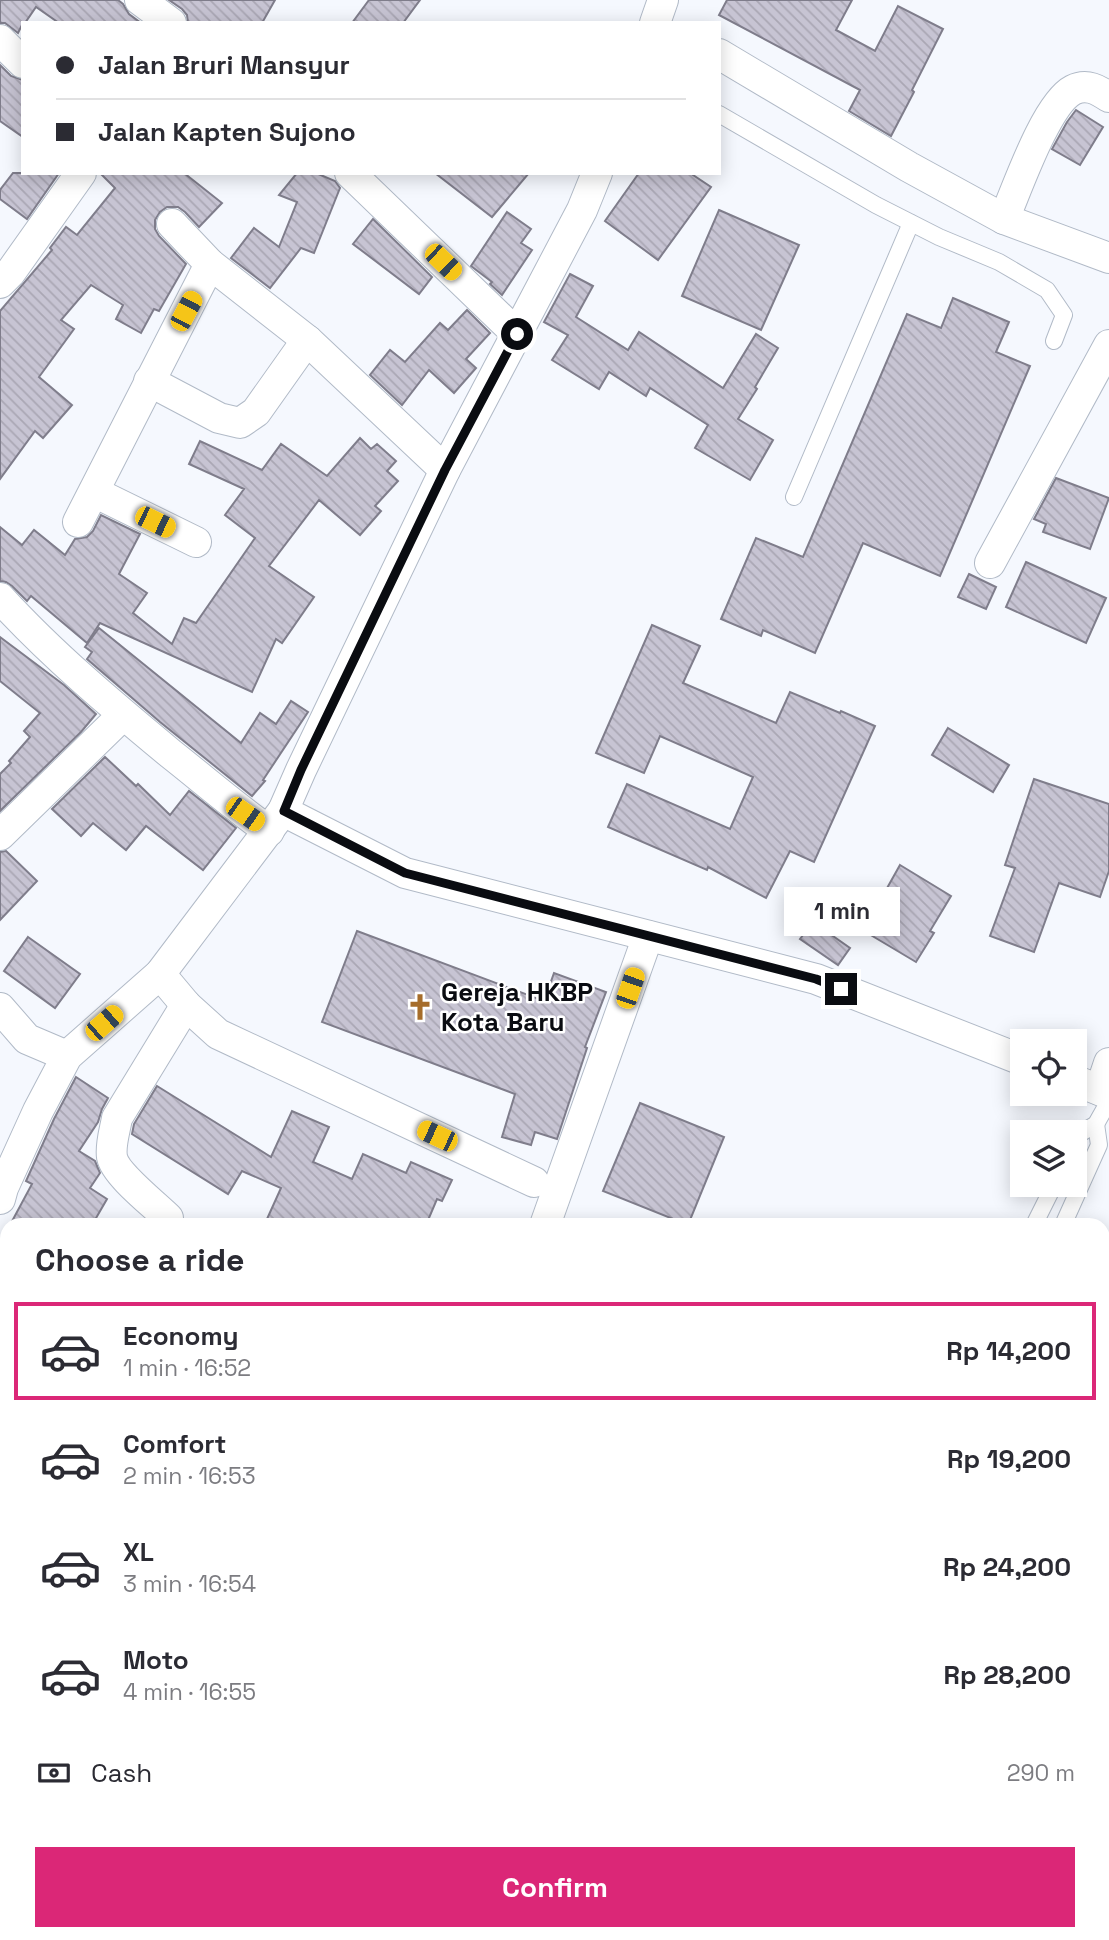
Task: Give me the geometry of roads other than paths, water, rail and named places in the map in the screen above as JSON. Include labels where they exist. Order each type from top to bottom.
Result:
[{"type":"street","points":[[140,0],[168,21]]},
{"type":"street","points":[[0,40],[21,61]]},
{"type":"street","points":[[721,55],[909,167],[1004,219],[1109,258]]},
{"type":"street","points":[[1004,219],[1046,120],[1061,100],[1075,89],[1091,87],[1109,97]]},
{"type":"street","points":[[0,283],[10,273],[80,175]]},
{"type":"street","points":[[352,175],[517,334]]},
{"type":"street","points":[[0,1199],[38,1111],[66,1056],[160,974],[276,821],[445,470],[583,210],[596,175]]},
{"type":"street","points":[[172,224],[210,264],[307,340],[445,470]]},
{"type":"street","points":[[78,522],[210,264]]},
{"type":"street","points":[[149,381],[219,418],[240,423],[256,412],[307,340]]},
{"type":"street","points":[[990,563],[1109,345]]},
{"type":"street","points":[[94,492],[196,542]]},
{"type":"street","points":[[0,598],[31,633],[123,715],[245,814],[276,821],[405,873],[816,979],[1010,1055]]},
{"type":"street","points":[[0,835],[123,715]]},
{"type":"street","points":[[548,1218],[649,936]]},
{"type":"street","points":[[160,974],[186,1005],[218,1034],[534,1182]]},
{"type":"street","points":[[168,1218],[119,1171],[112,1157],[117,1118],[186,1005]]},
{"type":"street","points":[[0,1008],[26,1039],[66,1056]]},
{"type":"lane","points":[[721,115],[876,205],[939,237],[999,262],[1047,290],[1064,316],[1054,341]]},
{"type":"lane","points":[[794,497],[911,223]]},
{"type":"lane","points":[[1066,1218],[1100,1145],[1096,1124],[1100,1086]]},
{"type":"lane","points":[[1087,1130],[1096,1124]]},
{"type":"lane","points":[[1038,1218],[1048,1197]]},
{"type":"place","name":"Gereja HKBP Kota Baru","points":[[420,1007]]}]
